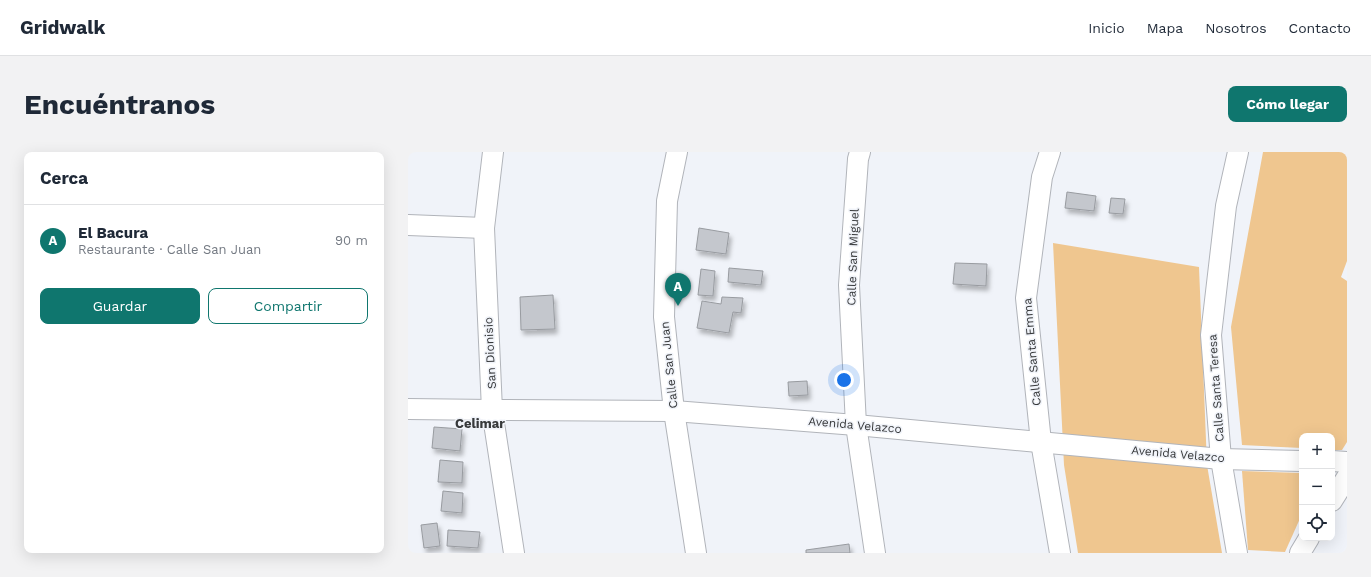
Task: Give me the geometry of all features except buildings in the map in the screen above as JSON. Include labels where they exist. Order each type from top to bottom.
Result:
[{"type":"street","name":"San Dionisio","points":[[493,152],[484,228],[492,410],[514,553]]},
{"type":"street","name":"Calle San Juan","points":[[677,152],[667,201],[664,317],[674,411],[696,553]]},
{"type":"street","name":"Calle San Miguel","points":[[860,152],[858,159],[849,286],[856,425],[875,553]]},
{"type":"street","name":"Calle Santa Emma","points":[[1050,152],[1042,177],[1026,298],[1041,442],[1060,553]]},
{"type":"street","name":"Calle Santa Teresa","points":[[1237,553],[1221,459],[1211,335],[1226,206],[1238,152]]},
{"type":"street","points":[[408,225],[484,228]]},
{"type":"street","name":"Avenida Velazco","points":[[408,409],[674,411],[856,425],[1221,459],[1299,461]]},
{"type":"street","points":[[1335,461],[1347,462]]},
{"type":"street","points":[[1335,496],[1347,477]]},
{"type":"street","points":[[1300,553],[1307,541]]},
{"type":"shaded area","points":[[1263,152],[1347,152],[1347,261],[1341,277],[1347,281],[1347,442],[1342,450],[1335,450],[1335,433],[1299,433],[1299,448],[1242,445],[1231,327]]},
{"type":"shaded area","points":[[1053,243],[1199,267],[1207,465],[1222,553],[1078,553],[1064,465]]},
{"type":"shaded area","points":[[1242,471],[1299,473],[1299,521],[1285,552],[1248,550]]},
{"type":"place","name":"El Bacura","points":[[678,306]]},
{"type":"district","name":"Celimar","points":[[480,423]]}]
